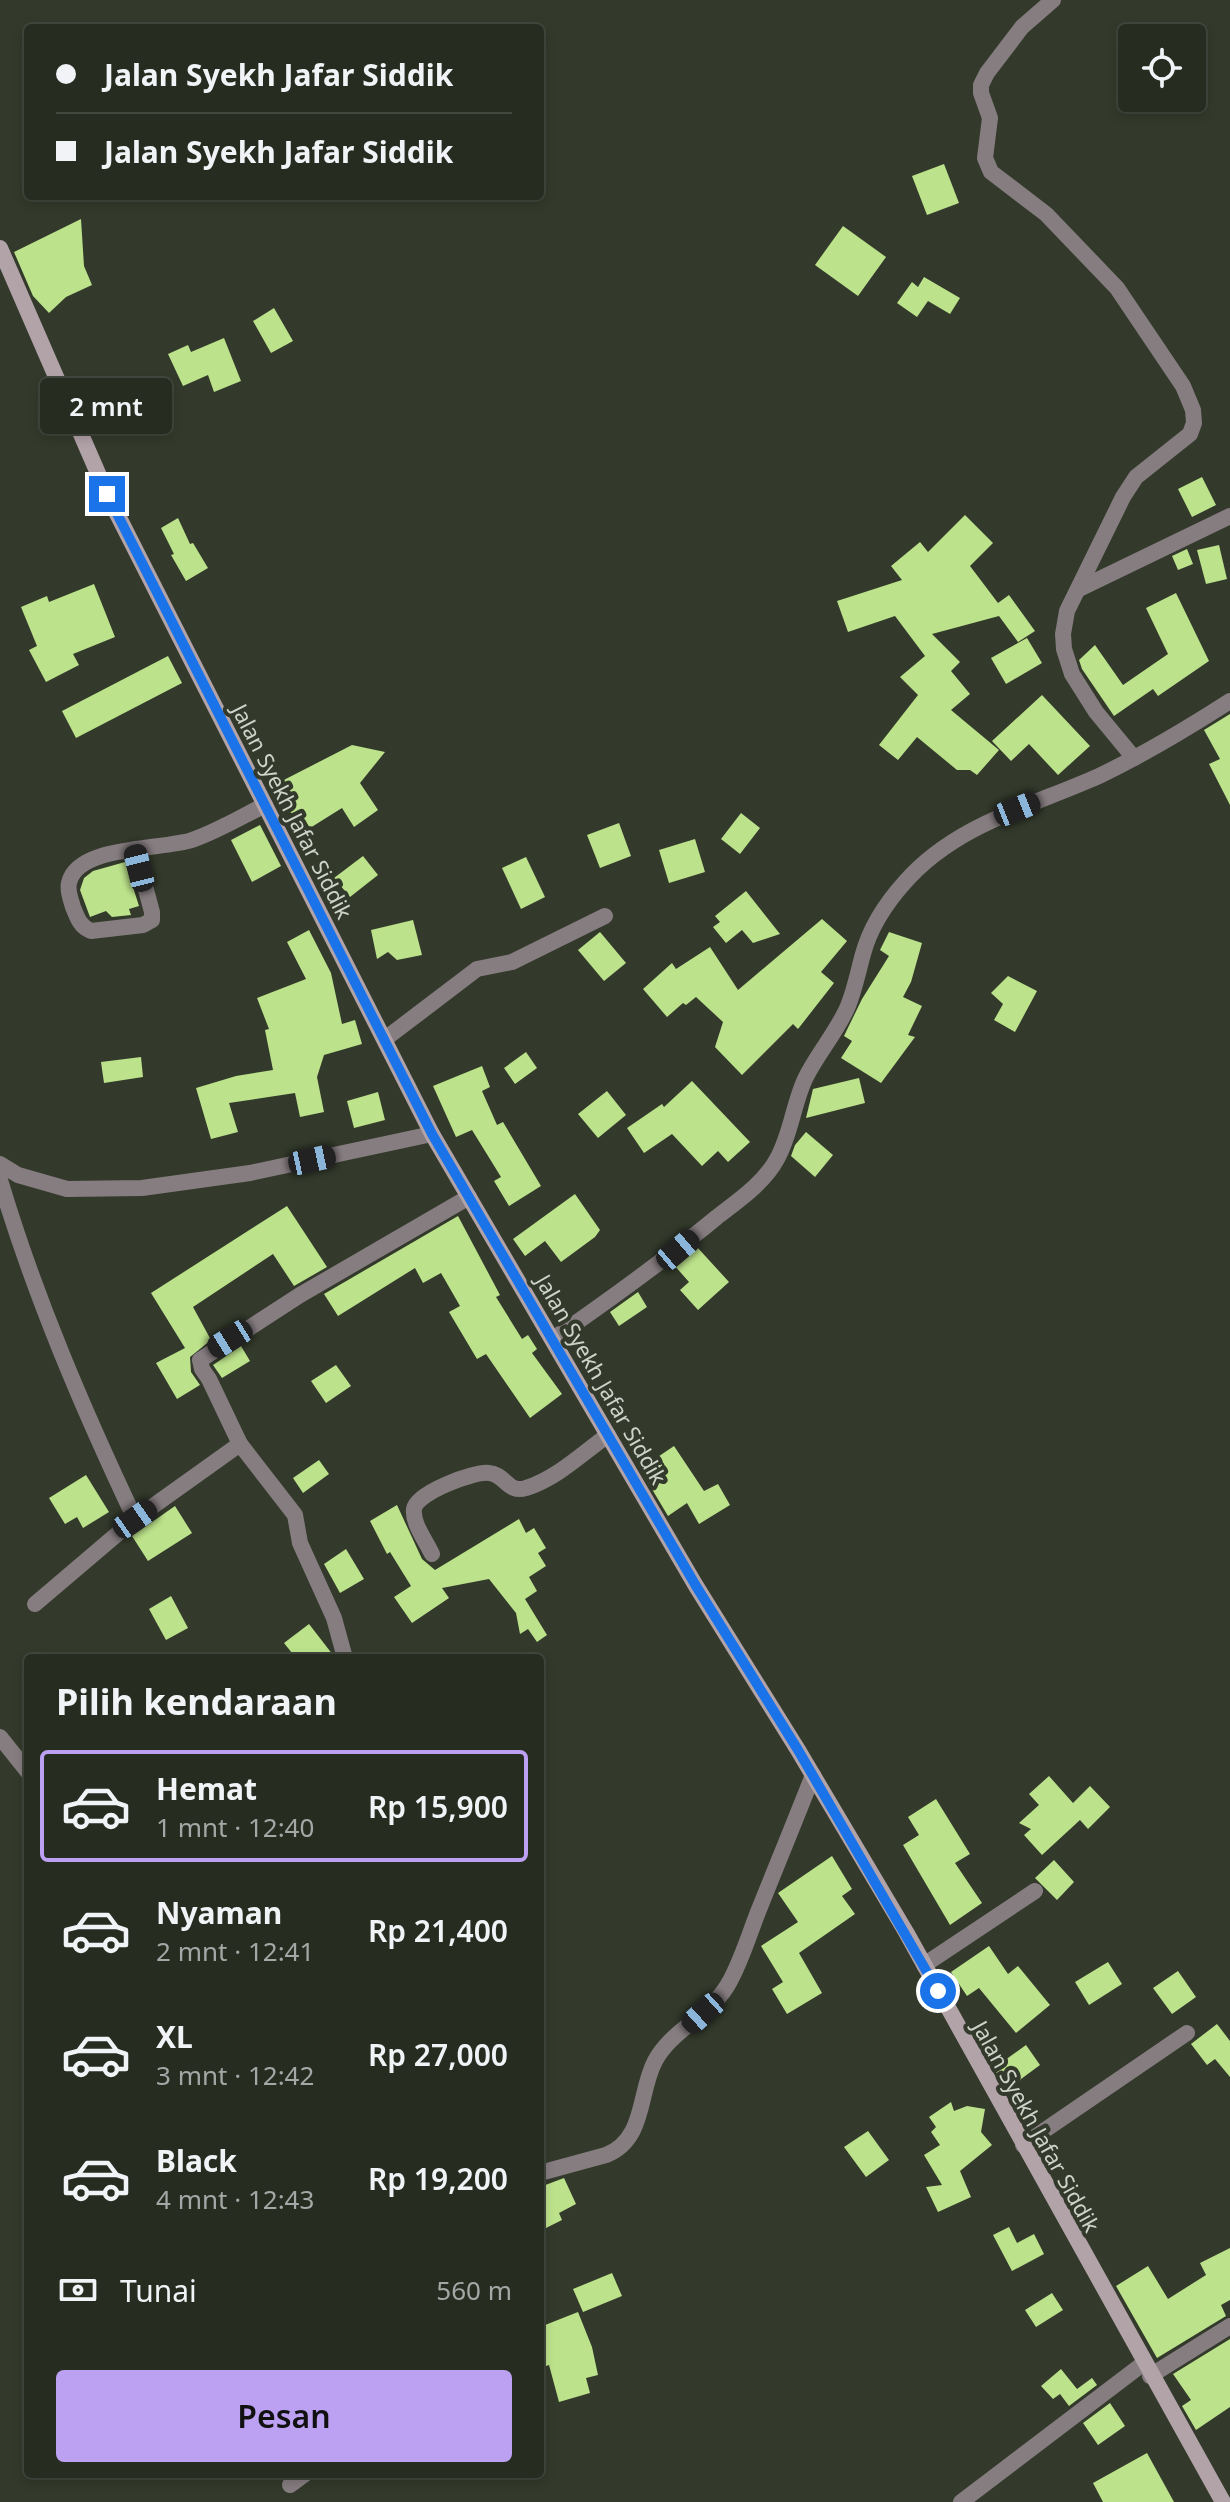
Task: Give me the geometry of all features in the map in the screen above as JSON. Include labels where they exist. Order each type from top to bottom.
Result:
[{"type":"main road","name":"Jalan Syekh Jafar Siddik","points":[[0,248],[107,494],[432,1134],[696,1586],[813,1775],[924,1965],[1223,2502]]},
{"type":"street","points":[[1053,0],[1022,27],[981,85],[990,118],[985,158],[991,172],[1046,214],[1117,288],[1183,386],[1193,410],[1194,423],[1190,434],[1136,477],[1123,497],[1067,611],[1063,634],[1072,674],[1096,712],[1134,758]]},
{"type":"street","points":[[1079,589],[1230,516]]},
{"type":"street","points":[[553,1339],[657,1267],[762,1180],[786,1140],[797,1097],[806,1077],[847,1009],[868,941],[884,908],[906,880],[947,846],[990,820],[1098,776],[1163,743],[1230,701]]},
{"type":"street","points":[[135,849],[152,920],[143,925],[91,931],[85,929],[78,920],[67,886],[71,877],[95,858],[135,849],[190,841],[265,805]]},
{"type":"street","points":[[385,1039],[477,969],[512,962],[605,916]]},
{"type":"street","points":[[0,1164],[29,1179],[67,1189],[142,1188],[250,1173],[432,1134]]},
{"type":"street","points":[[0,1180],[17,1238],[61,1355],[135,1519]]},
{"type":"street","points":[[344,1654],[334,1618],[300,1543],[295,1515],[240,1444],[200,1360],[300,1295],[469,1197]]},
{"type":"street","points":[[432,1554],[416,1521],[414,1511],[420,1498],[488,1472],[509,1487],[525,1489],[549,1477],[608,1435]]},
{"type":"street","points":[[35,1604],[135,1519],[240,1444]]},
{"type":"street","points":[[0,1737],[24,1767]]},
{"type":"street","points":[[544,2172],[606,2155],[616,2151],[630,2138],[649,2074],[659,2054],[719,1997],[730,1982],[813,1775]]},
{"type":"street","points":[[924,1965],[1035,1891]]},
{"type":"street","points":[[1023,2145],[1187,2033]]},
{"type":"street","points":[[961,2502],[1147,2369],[1230,2326]]},
{"type":"street","points":[[290,2485],[300,2478]]},
{"type":"building","points":[[944,164],[959,203],[927,215],[912,176]]},
{"type":"building","points":[[81,219],[84,266],[92,285],[66,297],[49,313],[33,296],[14,252]]},
{"type":"building","points":[[843,226],[886,257],[858,296],[815,265]]},
{"type":"building","points":[[924,277],[960,298],[950,314],[928,301],[917,317],[897,303],[912,282],[918,287]]},
{"type":"building","points":[[274,308],[293,341],[271,353],[253,321]]},
{"type":"building","points":[[224,338],[241,381],[214,392],[208,375],[183,386],[168,354],[188,345],[191,352]]},
{"type":"building","points":[[1202,477],[1216,505],[1192,517],[1178,489]]},
{"type":"building","points":[[965,515],[993,543],[970,566],[998,603],[1009,595],[1035,631],[1018,642],[999,616],[932,634],[960,662],[951,671],[970,694],[951,710],[999,750],[977,775],[970,770],[957,770],[917,737],[898,760],[879,745],[918,695],[900,677],[925,656],[895,616],[848,632],[837,601],[902,580],[891,566],[920,542],[928,552]]},
{"type":"building","points":[[178,518],[190,544],[193,543],[208,568],[186,581],[171,555],[174,554],[161,528]]},
{"type":"building","points":[[1219,545],[1227,579],[1206,584],[1197,550]]},
{"type":"building","points":[[1187,549],[1193,564],[1178,570],[1172,556]]},
{"type":"building","points":[[94,584],[115,637],[73,654],[79,665],[46,682],[29,650],[37,646],[21,607],[47,596],[49,602]]},
{"type":"building","points":[[1176,593],[1209,661],[1158,696],[1153,689],[1114,716],[1079,660],[1095,645],[1123,685],[1168,654],[1146,608]]},
{"type":"building","points":[[1027,638],[1042,663],[1006,684],[991,658]]},
{"type":"building","points":[[168,656],[182,683],[76,738],[62,711]]},
{"type":"building","points":[[1042,695],[1090,746],[1058,775],[1029,744],[1011,761],[992,741]]},
{"type":"building","points":[[1230,714],[1230,805],[1209,764],[1220,759],[1204,730]]},
{"type":"building","points":[[352,745],[385,752],[360,783],[378,810],[354,827],[342,808],[310,828],[300,812],[291,813],[276,784]]},
{"type":"building","points":[[741,813],[760,828],[740,854],[721,839]]},
{"type":"building","points":[[619,823],[631,856],[600,868],[587,835]]},
{"type":"building","points":[[260,825],[281,866],[252,882],[231,840]]},
{"type":"building","points":[[695,839],[705,872],[669,883],[659,850]]},
{"type":"building","points":[[363,856],[378,875],[350,897],[334,878]]},
{"type":"building","points":[[526,857],[545,897],[521,909],[502,868]]},
{"type":"building","points":[[125,862],[139,906],[129,909],[131,915],[112,917],[106,911],[90,917],[80,890],[84,878],[93,871]]},
{"type":"building","points":[[746,891],[780,934],[753,943],[742,930],[726,943],[713,927],[720,922],[715,916]]},
{"type":"building","points":[[822,919],[847,941],[821,972],[834,983],[798,1029],[793,1024],[742,1075],[715,1047],[723,1022],[696,997],[686,1005],[683,1003],[667,1017],[643,989],[672,963],[676,969],[710,947],[738,990]]},
{"type":"building","points":[[413,920],[422,955],[397,960],[388,952],[377,959],[371,930]]},
{"type":"building","points":[[309,930],[331,973],[342,1024],[355,1020],[362,1044],[324,1055],[317,1077],[324,1112],[300,1117],[295,1093],[229,1103],[238,1132],[211,1139],[196,1088],[236,1076],[273,1070],[265,1030],[269,1029],[257,998],[306,979],[287,942]]},
{"type":"building","points":[[600,932],[626,963],[604,981],[578,950]]},
{"type":"building","points":[[889,932],[922,943],[911,982],[903,997],[922,1006],[908,1035],[915,1037],[881,1083],[841,1058],[852,1041],[844,1036],[862,999],[889,956],[880,950]]},
{"type":"building","points":[[1008,976],[1037,991],[1015,1032],[994,1020],[1003,1004],[991,993]]},
{"type":"building","points":[[526,1052],[537,1068],[515,1084],[504,1068]]},
{"type":"building","points":[[141,1057],[143,1077],[104,1083],[101,1062]]},
{"type":"building","points":[[482,1066],[490,1087],[482,1091],[497,1125],[503,1122],[541,1186],[509,1206],[494,1181],[501,1177],[472,1130],[456,1137],[433,1086]]},
{"type":"building","points":[[859,1078],[865,1103],[806,1118],[813,1089]]},
{"type":"building","points":[[692,1081],[750,1142],[728,1162],[718,1151],[702,1166],[672,1134],[644,1153],[627,1128],[662,1104],[664,1107]]},
{"type":"building","points":[[607,1091],[626,1115],[598,1138],[578,1114]]},
{"type":"building","points":[[378,1092],[385,1120],[354,1128],[347,1101]]},
{"type":"building","points":[[806,1132],[833,1155],[815,1177],[791,1156],[795,1145]]},
{"type":"building","points":[[575,1194],[600,1230],[595,1237],[561,1262],[545,1241],[525,1256],[513,1239]]},
{"type":"building","points":[[287,1206],[327,1267],[294,1286],[273,1254],[193,1307],[211,1340],[190,1357],[191,1372],[200,1385],[177,1399],[156,1363],[185,1348],[151,1293]]},
{"type":"building","points":[[458,1216],[500,1295],[496,1297],[522,1339],[528,1335],[537,1349],[532,1353],[562,1394],[530,1418],[486,1354],[477,1359],[449,1312],[460,1306],[441,1273],[423,1283],[415,1268],[338,1316],[324,1294]]},
{"type":"building","points":[[697,1247],[729,1282],[698,1310],[680,1290],[689,1282],[674,1265]]},
{"type":"building","points":[[638,1292],[647,1307],[619,1326],[610,1312]]},
{"type":"building","points":[[241,1346],[250,1361],[222,1378],[213,1365]]},
{"type":"building","points":[[336,1365],[351,1386],[326,1403],[311,1381]]},
{"type":"building","points":[[674,1446],[704,1491],[718,1484],[730,1505],[699,1524],[687,1503],[668,1516],[640,1469]]},
{"type":"building","points":[[319,1460],[329,1474],[303,1493],[293,1478]]},
{"type":"building","points":[[86,1475],[109,1512],[83,1528],[77,1517],[65,1524],[49,1498]]},
{"type":"building","points":[[397,1505],[422,1559],[435,1570],[519,1519],[526,1533],[534,1528],[546,1548],[538,1553],[546,1566],[529,1577],[537,1591],[525,1599],[547,1635],[537,1642],[528,1629],[520,1634],[516,1613],[489,1579],[442,1588],[449,1598],[412,1623],[394,1597],[411,1586],[390,1552],[387,1554],[370,1521]]},
{"type":"building","points":[[175,1506],[192,1533],[148,1561],[132,1536]]},
{"type":"building","points":[[346,1549],[364,1579],[340,1593],[324,1564]]},
{"type":"building","points":[[171,1596],[188,1628],[166,1640],[149,1609]]},
{"type":"building","points":[[309,1624],[332,1654],[293,1654],[284,1643]]},
{"type":"building","points":[[1049,1776],[1073,1803],[1090,1786],[1110,1807],[1088,1829],[1080,1820],[1042,1855],[1024,1835],[1031,1829],[1019,1823],[1039,1805],[1029,1794]]},
{"type":"building","points":[[936,1799],[970,1854],[955,1863],[982,1903],[950,1925],[903,1845],[919,1835],[908,1817]]},
{"type":"building","points":[[832,1856],[852,1889],[842,1896],[855,1914],[799,1953],[822,1993],[787,2014],[772,1989],[783,1982],[761,1946],[798,1922],[778,1893]]},
{"type":"building","points":[[1054,1860],[1074,1882],[1057,1900],[1035,1878]]},
{"type":"building","points":[[989,1946],[1008,1974],[1018,1966],[1050,2005],[1016,2033],[979,1988],[967,1996],[951,1972]]},
{"type":"building","points":[[1108,1962],[1122,1984],[1089,2005],[1075,1982]]},
{"type":"building","points":[[1178,1971],[1196,1997],[1172,2014],[1153,1988]]},
{"type":"building","points":[[1217,2024],[1230,2041],[1230,2077],[1215,2059],[1207,2065],[1191,2044]]},
{"type":"building","points":[[1026,2045],[1040,2065],[1006,2090],[994,2068]]},
{"type":"building","points":[[951,2102],[954,2111],[967,2106],[985,2109],[981,2132],[992,2145],[960,2171],[971,2197],[938,2212],[926,2187],[942,2185],[924,2155],[940,2145],[931,2132],[936,2127],[929,2117]]},
{"type":"building","points":[[868,2131],[889,2160],[866,2177],[844,2147]]},
{"type":"building","points":[[564,2178],[576,2204],[559,2213],[562,2220],[544,2229],[544,2186]]},
{"type":"building","points":[[1009,2227],[1017,2243],[1034,2234],[1044,2254],[1012,2271],[993,2235]]},
{"type":"building","points":[[1230,2248],[1230,2300],[1221,2305],[1226,2316],[1157,2358],[1116,2286],[1148,2266],[1168,2299],[1206,2275],[1200,2263]]},
{"type":"building","points":[[612,2273],[622,2296],[583,2312],[573,2289]]},
{"type":"building","points":[[1052,2293],[1063,2310],[1036,2327],[1025,2310]]},
{"type":"building","points":[[578,2312],[592,2347],[598,2375],[586,2378],[590,2393],[559,2402],[549,2365],[546,2366],[544,2361],[544,2325]]},
{"type":"building","points":[[1230,2339],[1230,2407],[1196,2430],[1182,2406],[1191,2400],[1173,2374]]},
{"type":"building","points":[[1061,2369],[1077,2389],[1092,2378],[1097,2385],[1069,2406],[1060,2394],[1053,2399],[1041,2386]]},
{"type":"building","points":[[1110,2403],[1125,2426],[1098,2445],[1083,2423]]},
{"type":"building","points":[[1147,2453],[1174,2502],[1103,2502],[1093,2483]]},
{"type":"route","points":[[107,494],[432,1134],[696,1586],[798,1750],[938,1991]]}]
